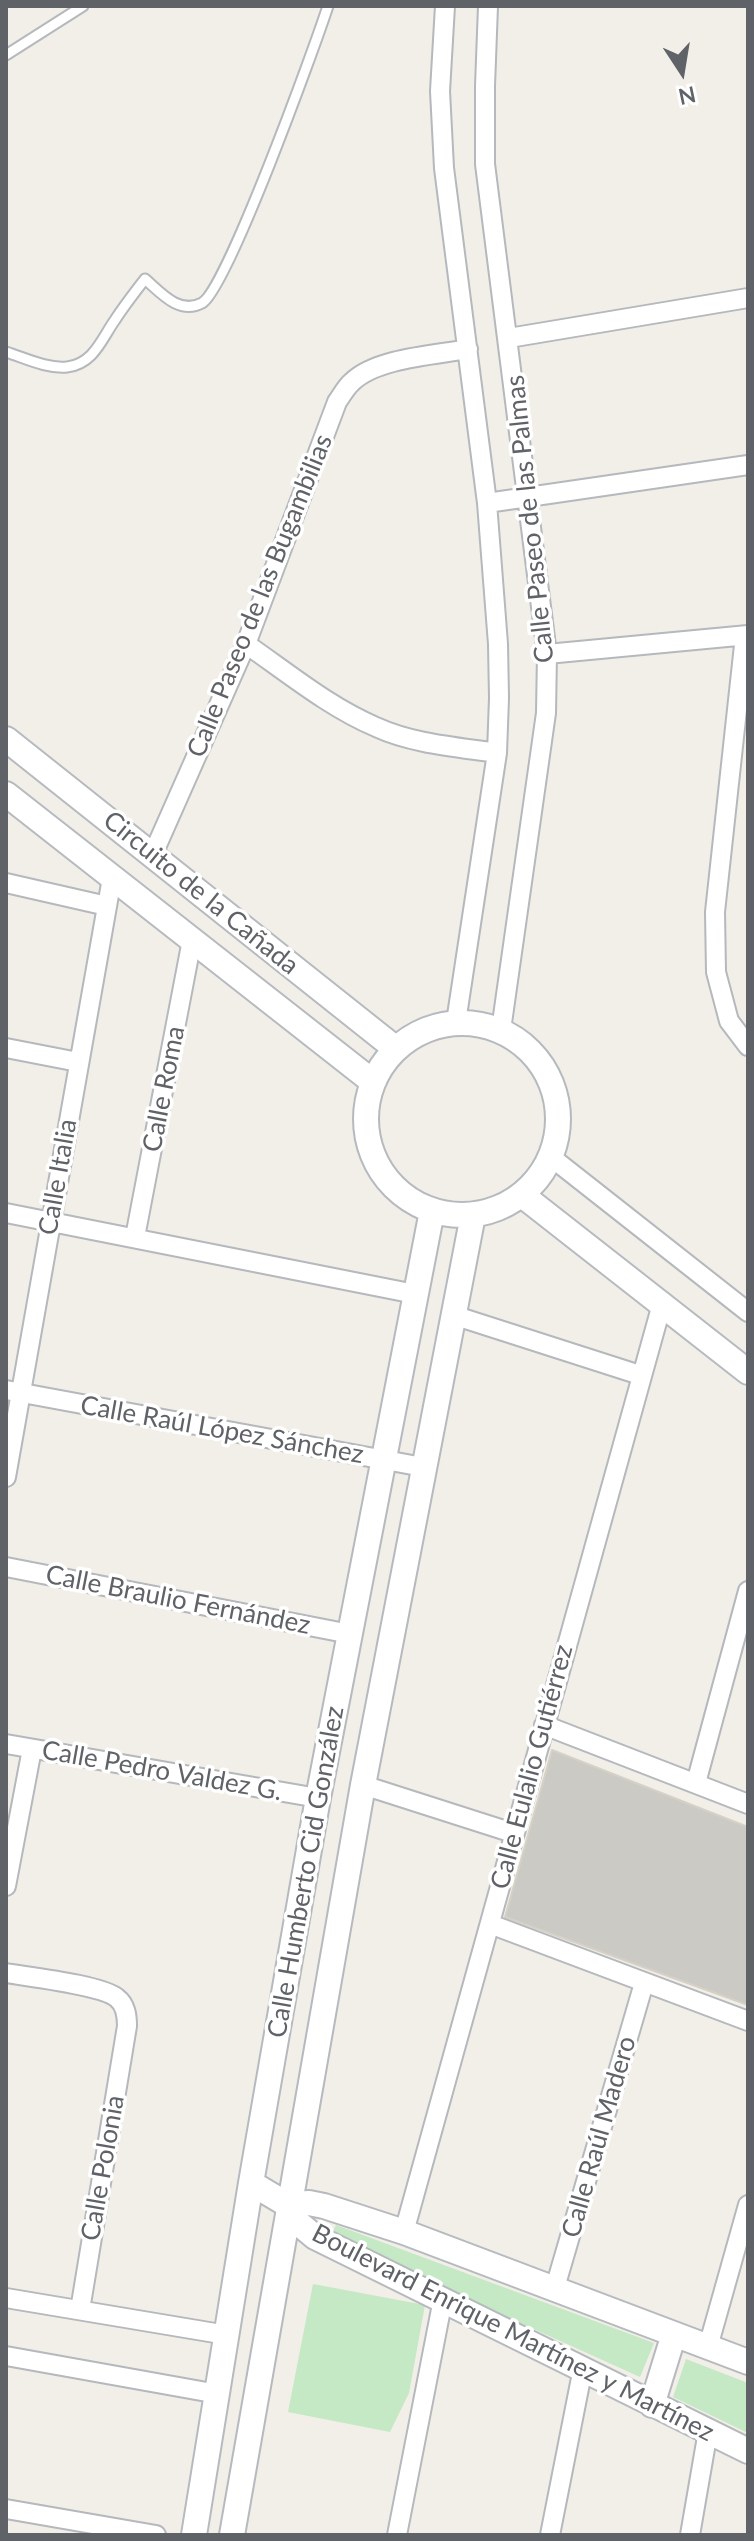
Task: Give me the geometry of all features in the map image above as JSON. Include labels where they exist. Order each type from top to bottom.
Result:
[{"type":"street","name":"Calle Paseo de las Palmas","points":[[445,6],[440,91],[444,168],[487,503],[498,644],[497,753],[456,1022]]},
{"type":"street","name":"Calle Paseo de las Palmas","points":[[488,6],[485,164],[547,654],[546,713],[501,1030]]},
{"type":"street","points":[[509,338],[748,298]]},
{"type":"street","name":"Calle Paseo de las Bugambilias","points":[[153,854],[246,644],[337,402],[353,380],[393,363],[468,349]]},
{"type":"street","points":[[487,503],[748,465]]},
{"type":"street","points":[[547,654],[746,636],[715,912],[716,972],[729,1021],[748,1046]]},
{"type":"street","points":[[246,644],[333,704],[377,728],[429,743],[497,753]]},
{"type":"street","name":"Circuito de la Cañada","points":[[6,739],[396,1049]]},
{"type":"street","name":"Circuito de la Cañada","points":[[6,794],[373,1082]]},
{"type":"street","name":"Calle Italia","points":[[6,1477],[14,1392],[50,1222],[112,878]]},
{"type":"street","points":[[6,883],[107,906]]},
{"type":"street","name":"Calle Roma","points":[[135,1237],[192,940]]},
{"type":"street","points":[[456,1022],[501,1030],[526,1046],[546,1070],[557,1098],[559,1128],[551,1157],[539,1178],[522,1195],[498,1208],[473,1215],[432,1211],[404,1196],[381,1173],[368,1144],[365,1113],[373,1082],[382,1064],[396,1049],[412,1036],[433,1026],[456,1022]]},
{"type":"street","points":[[6,1048],[78,1062]]},
{"type":"street","points":[[551,1157],[748,1312]]},
{"type":"street","points":[[522,1195],[748,1372]]},
{"type":"street","name":"Calle Humberto Cid González","points":[[194,2535],[318,1798],[432,1211]]},
{"type":"street","points":[[6,1213],[415,1294]]},
{"type":"street","name":"Calle Humberto Cid González","points":[[232,2535],[363,1785],[473,1215]]},
{"type":"street","name":"Calle Eulalio Gutiérrez","points":[[404,2232],[662,1304]]},
{"type":"street","points":[[453,1315],[640,1375]]},
{"type":"street","name":"Calle Raúl López Sánchez","points":[[14,1392],[423,1467]]},
{"type":"street","name":"Calle Braulio Fernández","points":[[6,1567],[350,1634]]},
{"type":"street","points":[[696,1783],[748,1591]]},
{"type":"street","points":[[544,1725],[748,1804]]},
{"type":"street","name":"Calle Pedro Valdez G.","points":[[6,1744],[318,1798]]},
{"type":"street","points":[[6,1886],[32,1749]]},
{"type":"street","points":[[363,1785],[513,1833]]},
{"type":"street","points":[[490,1924],[748,2021]]},
{"type":"street","points":[[294,1932],[336,1942]]},
{"type":"street","name":"Calle Polonia","points":[[6,1973],[102,1991],[117,1998],[126,2011],[127,2026],[80,2310]]},
{"type":"street","name":"Calle Raúl Madero","points":[[554,2291],[644,1983]]},
{"type":"street","name":"Boulevard Enrique Martínez y Martínez","points":[[251,2183],[288,2205],[297,2222],[315,2237],[748,2451]]},
{"type":"street","name":"Boulevard Enrique Martínez y Martínez","points":[[288,2205],[309,2203],[324,2206],[404,2232],[748,2362]]},
{"type":"street","points":[[708,2347],[748,2205]]},
{"type":"street","points":[[6,2298],[227,2335]]},
{"type":"street","points":[[397,2535],[443,2299]]},
{"type":"street","points":[[652,2405],[674,2334]]},
{"type":"street","points":[[6,2356],[218,2394]]},
{"type":"street","points":[[550,2535],[583,2368]]},
{"type":"street","points":[[690,2535],[708,2431]]},
{"type":"street","points":[[6,2509],[156,2535]]},
{"type":"lane","points":[[6,55],[83,6]]},
{"type":"lane","points":[[6,352],[55,366],[68,367],[85,361],[145,279],[182,306],[191,307],[208,298],[233,249],[274,152],[328,6]]},
{"type":"green space","points":[[336,2225],[654,2343],[640,2377],[330,2237]]},
{"type":"green space","points":[[313,2284],[425,2305],[409,2393],[390,2432],[288,2412]]},
{"type":"green space","points":[[686,2359],[748,2383],[748,2433],[673,2397]]},
{"type":"building","points":[[552,1750],[748,1827],[748,2005],[505,1917]]}]
